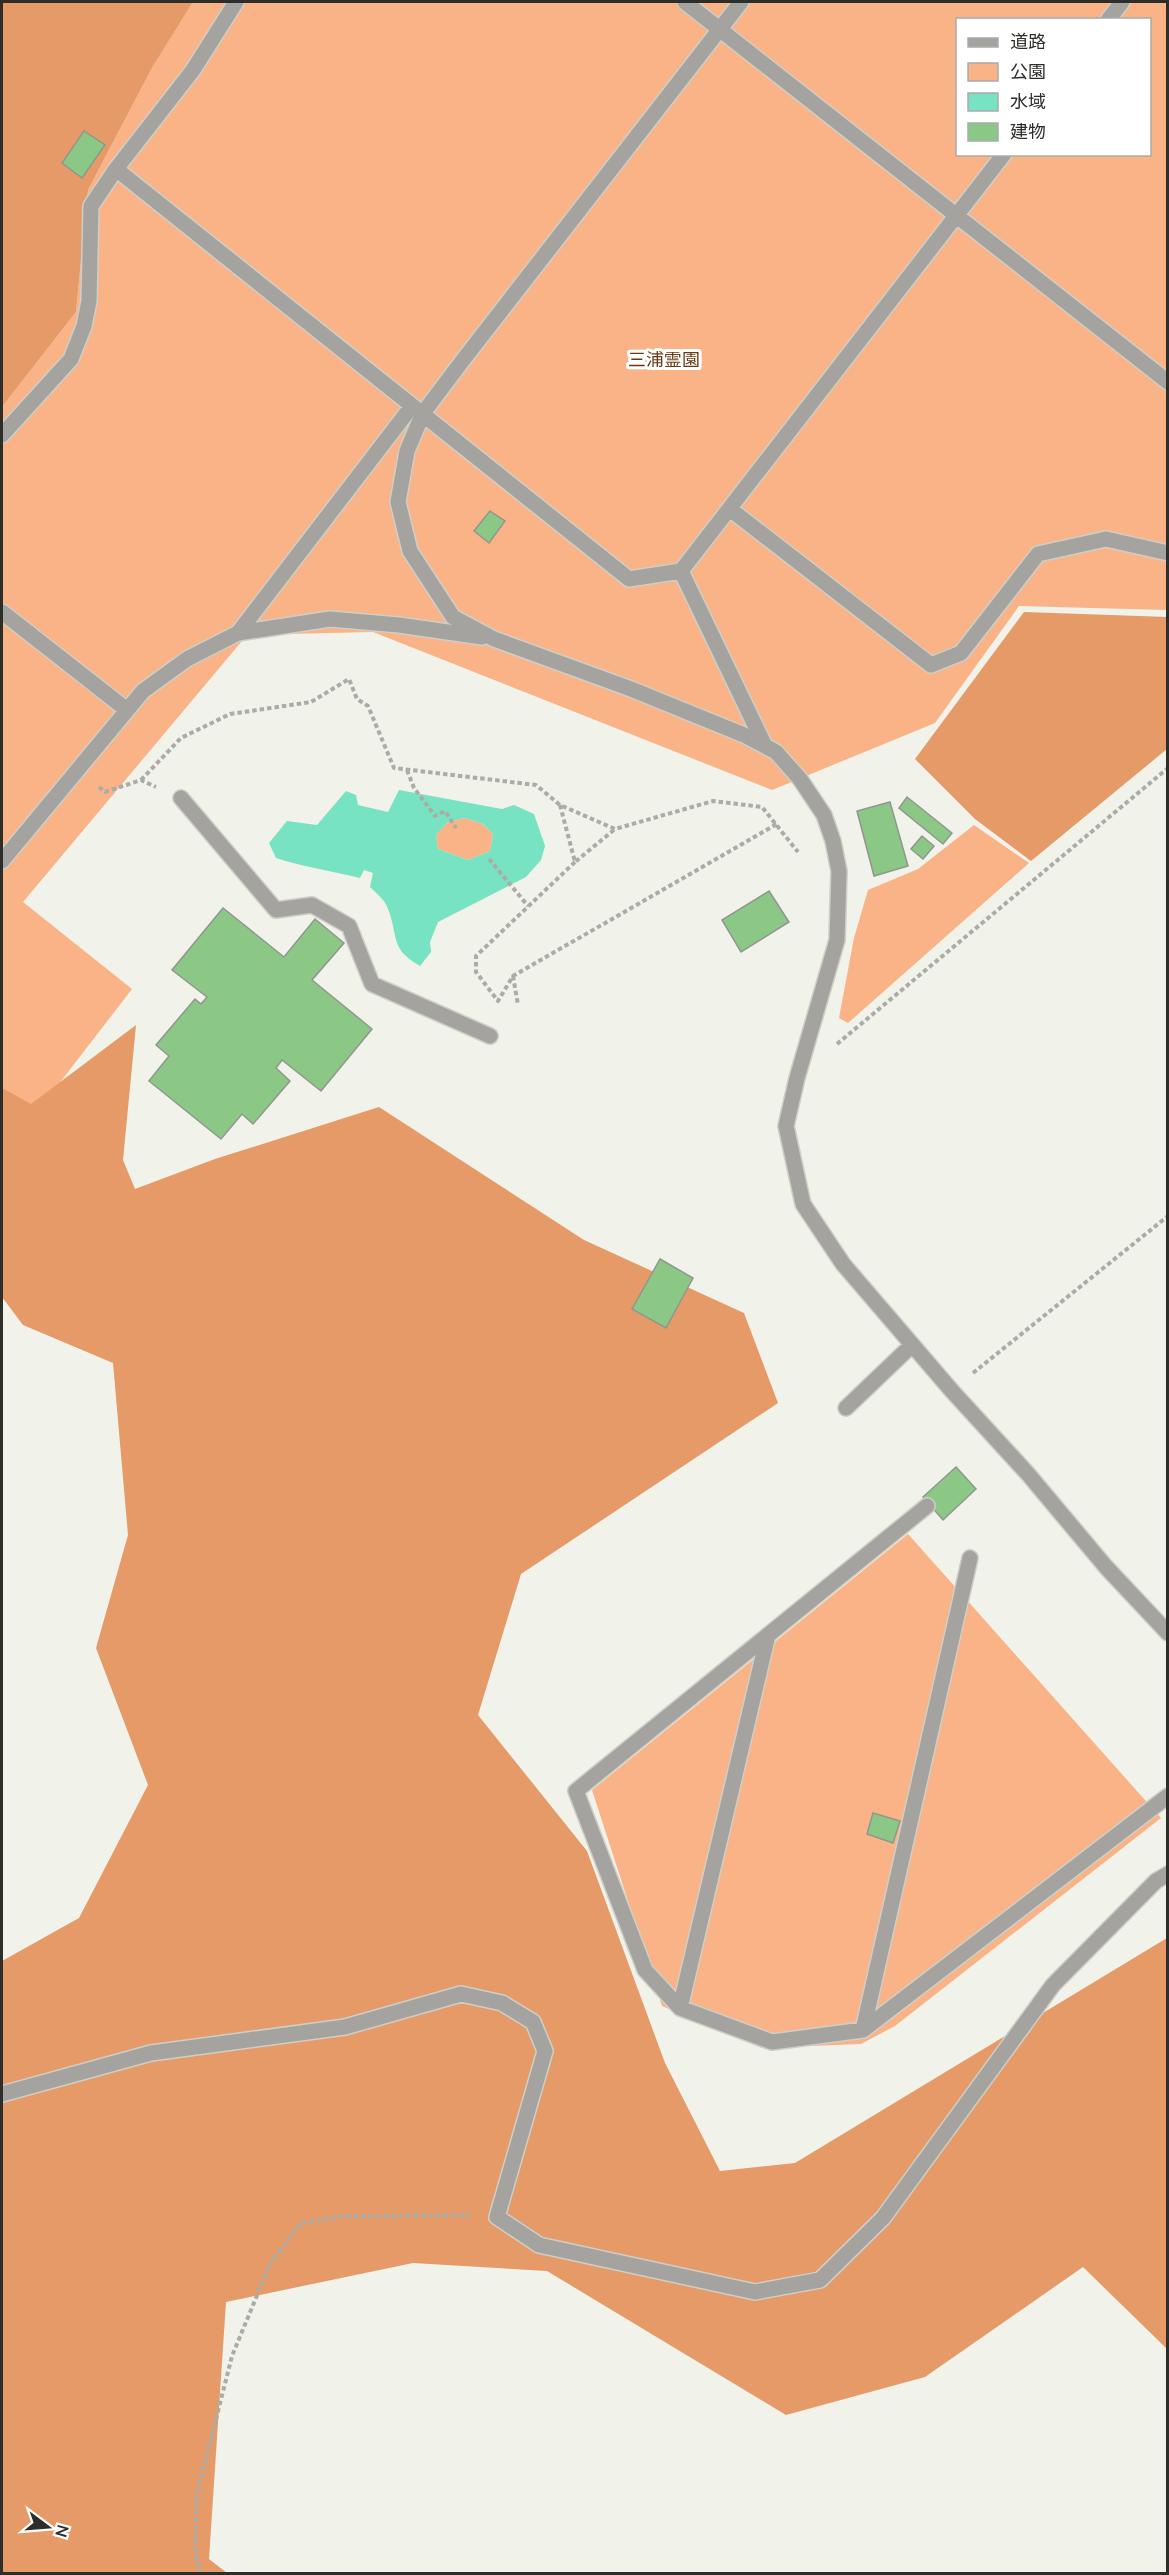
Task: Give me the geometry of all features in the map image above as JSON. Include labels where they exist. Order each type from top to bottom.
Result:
[{"type":"street","points":[[2,435],[71,359],[84,326],[88,301],[91,206],[116,169],[193,70],[236,2]]},
{"type":"street","points":[[685,2],[1167,382]]},
{"type":"street","points":[[238,633],[418,410],[463,360],[741,2]]},
{"type":"street","points":[[1110,18],[1122,2]]},
{"type":"street","points":[[116,169],[629,579],[681,571],[1002,156]]},
{"type":"street","points":[[418,410],[407,451],[398,502],[410,551],[453,616],[494,639],[631,689],[744,735],[765,746],[776,752],[800,779],[824,815],[833,841],[839,872],[837,940],[797,1078],[786,1126],[803,1204],[843,1264],[952,1391],[1028,1474],[1106,1567],[1167,1633]]},
{"type":"street","points":[[730,509],[931,665],[961,653],[1038,554],[1106,539],[1167,553]]},
{"type":"street","points":[[681,571],[765,746]]},
{"type":"street","points":[[2,612],[127,710]]},
{"type":"street","points":[[2,861],[143,691],[187,659],[238,633],[330,619],[399,624],[494,639]]},
{"type":"street","points":[[181,798],[276,910],[312,905],[349,926],[372,984],[490,1036]]},
{"type":"street","points":[[846,1408],[912,1345]]},
{"type":"street","points":[[927,1506],[576,1791],[645,1970],[681,2008],[772,2042],[862,2030],[1167,1796]]},
{"type":"street","points":[[862,2030],[970,1558]]},
{"type":"street","points":[[681,2008],[768,1635]]},
{"type":"street","points":[[2,2094],[151,2053],[345,2027],[461,1994],[502,2003],[533,2022],[545,2051],[497,2217],[539,2245],[755,2292],[820,2280],[883,2218],[1053,1985],[1156,1881],[1167,1874]]},
{"type":"path","points":[[78,770],[105,792],[141,780],[181,738],[201,728],[230,714],[311,702],[349,679],[357,699],[368,706],[394,768],[536,785],[560,805],[615,829]]},
{"type":"path","points":[[833,1047],[1167,768]]},
{"type":"path","points":[[407,770],[414,788],[435,816],[445,811],[456,828]]},
{"type":"path","points":[[141,780],[181,798]]},
{"type":"path","points":[[777,824],[513,976],[498,1001],[476,972],[476,956],[575,862],[615,829],[713,801],[762,807],[777,824],[798,852]]},
{"type":"path","points":[[560,805],[575,862]]},
{"type":"path","points":[[489,859],[528,906]]},
{"type":"path","points":[[513,976],[518,1005]]},
{"type":"path","points":[[952,1391],[1167,1216]]},
{"type":"path","points":[[201,2574],[195,2551],[197,2494],[232,2356],[270,2264],[301,2223],[345,2216],[449,2213],[497,2217]]},
{"type":"green space","name":"三浦霊園","points":[[193,2],[1167,2],[1167,610],[1019,606],[935,723],[772,790],[373,632],[247,635],[23,902],[132,989],[21,1133],[2,1126],[2,407],[76,312],[88,190],[152,68]]},
{"type":"green space","points":[[465,818],[483,824],[493,834],[490,851],[468,860],[438,849],[436,835],[448,822]]},
{"type":"green space","points":[[974,825],[1029,863],[848,1023],[839,1018],[854,938],[868,890],[918,869]]},
{"type":"green space","points":[[908,1534],[1161,1818],[895,2026],[861,2044],[762,2048],[662,2006],[592,1790]]},
{"type":"shaded area","points":[[2,2],[193,2],[152,68],[88,190],[76,312],[2,407]]},
{"type":"shaded area","points":[[1024,612],[1168,617],[1167,749],[1031,861],[975,819],[915,759]]},
{"type":"shaded area","points":[[136,1025],[123,1160],[135,1189],[215,1159],[379,1107],[584,1240],[744,1313],[778,1403],[521,1574],[478,1715],[587,1851],[665,2063],[720,2171],[795,2163],[1167,1938],[1167,2349],[1083,2267],[925,2377],[786,2415],[547,2271],[413,2263],[226,2302],[209,2559],[227,2573],[2,2573],[2,1961],[79,1918],[148,1785],[96,1648],[128,1535],[113,1363],[23,1325],[2,1297],[2,1088],[31,1104]]},
{"type":"water","points":[[399,790],[502,809],[514,805],[534,814],[545,846],[541,860],[526,877],[438,922],[430,942],[431,952],[420,966],[410,960],[399,947],[387,906],[370,887],[373,873],[364,870],[360,878],[286,861],[276,858],[269,843],[287,821],[317,825],[346,791],[356,795],[358,805],[388,812]],"holes":[[[465,818],[483,824],[493,834],[490,851],[468,860],[438,849],[436,835],[448,822]]]},
{"type":"building","points":[[84,131],[105,145],[82,178],[62,163]]},
{"type":"building","points":[[490,511],[505,521],[489,543],[474,531]]},
{"type":"building","points":[[907,797],[952,833],[943,844],[899,808]]},
{"type":"building","points":[[890,802],[908,866],[874,876],[857,811]]},
{"type":"building","points":[[922,836],[934,846],[923,859],[911,849]]},
{"type":"building","points":[[769,891],[789,922],[741,952],[722,920]]},
{"type":"building","points":[[223,908],[284,957],[315,919],[344,943],[312,980],[372,1029],[321,1091],[282,1060],[276,1068],[290,1081],[253,1124],[242,1114],[221,1139],[149,1081],[169,1056],[156,1045],[195,999],[201,1004],[207,997],[172,970]]},
{"type":"building","points":[[660,1259],[693,1278],[666,1328],[632,1309]]},
{"type":"building","points":[[956,1467],[976,1489],[943,1520],[923,1497]]},
{"type":"building","points":[[873,1813],[900,1821],[893,1843],[867,1834]]}]
